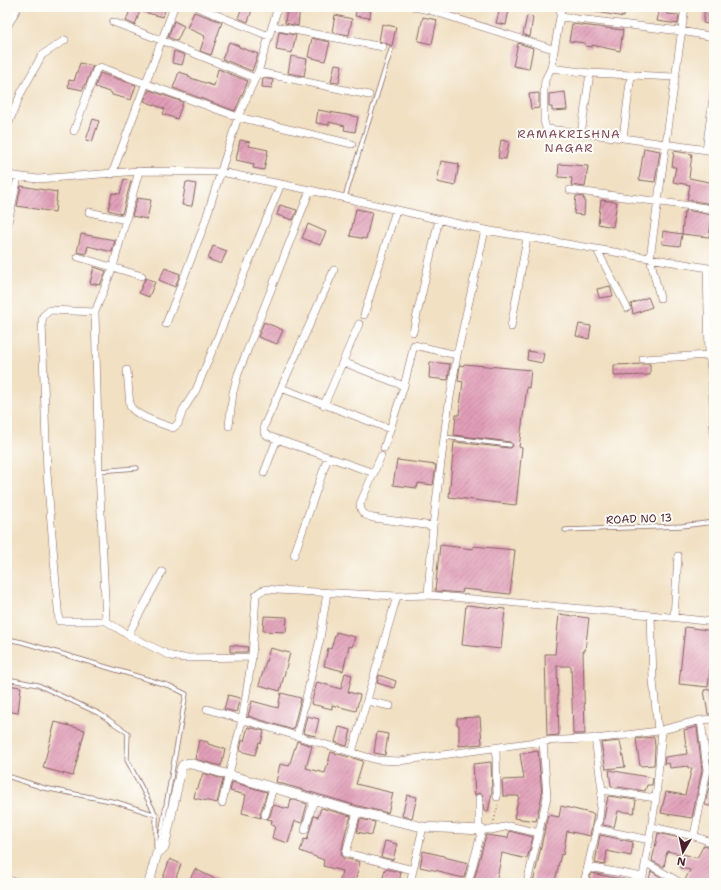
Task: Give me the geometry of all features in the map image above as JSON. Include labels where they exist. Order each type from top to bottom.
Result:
[{"type":"street","points":[[7,26],[18,7]]},
{"type":"street","points":[[112,174],[174,7]]},
{"type":"street","points":[[197,7],[269,36]]},
{"type":"street","points":[[166,324],[203,228],[238,117],[257,75],[278,7]]},
{"type":"street","points":[[415,7],[429,10],[553,49]]},
{"type":"street","points":[[562,7],[553,49],[551,68],[545,80],[544,124],[546,128],[553,131],[623,138],[710,151],[714,91]]},
{"type":"street","points":[[660,298],[650,258],[685,7]]},
{"type":"street","points":[[560,17],[714,36]]},
{"type":"street","points":[[114,22],[257,75],[369,95]]},
{"type":"street","points":[[273,26],[383,47]]},
{"type":"street","points":[[7,127],[21,93],[42,55],[65,40]]},
{"type":"street","points":[[74,131],[96,70],[98,68],[103,68],[238,117],[352,144]]},
{"type":"street","points":[[551,68],[590,73],[675,78]]},
{"type":"street","points":[[581,134],[590,73]]},
{"type":"street","points":[[623,138],[631,75]]},
{"type":"street","points":[[106,621],[99,471],[95,312],[113,267],[139,171]]},
{"type":"street","points":[[7,175],[38,179],[139,171],[221,172],[345,197],[485,230],[710,268],[712,328],[709,355],[713,377],[714,436]]},
{"type":"street","points":[[7,226],[18,177]]},
{"type":"street","points":[[127,370],[130,406],[132,410],[138,414],[173,428],[178,424],[183,410],[196,390],[281,184]]},
{"type":"street","points":[[229,426],[233,392],[238,374],[310,190]]},
{"type":"street","points":[[570,190],[714,209]]},
{"type":"street","points":[[364,315],[396,210]]},
{"type":"street","points":[[89,212],[126,220]]},
{"type":"street","points":[[413,332],[438,219]]},
{"type":"street","points":[[428,595],[433,526],[444,437],[457,355],[485,230]]},
{"type":"street","points":[[511,326],[527,238]]},
{"type":"street","points":[[597,250],[626,308]]},
{"type":"street","points":[[78,257],[142,276]]},
{"type":"street","points":[[334,270],[264,426],[264,430],[265,434],[277,439],[374,472]]},
{"type":"street","points":[[95,312],[50,310],[43,316],[42,322],[48,473],[59,621],[106,621],[128,635],[171,656],[184,658],[252,657]]},
{"type":"street","points":[[324,405],[359,324]]},
{"type":"street","points":[[384,448],[404,386],[414,345],[457,355]]},
{"type":"street","points":[[643,358],[709,355]]},
{"type":"street","points":[[343,362],[404,386]]},
{"type":"street","points":[[281,388],[390,429]]},
{"type":"street","points":[[264,473],[277,439]]},
{"type":"street","points":[[381,456],[360,504],[361,511],[365,515],[373,518],[433,526]]},
{"type":"street","points":[[294,555],[328,457]]},
{"type":"street","points":[[674,617],[678,556]]},
{"type":"street","points":[[128,635],[162,572]]},
{"type":"street","points":[[222,803],[242,720],[252,657],[256,595],[259,591],[264,589],[397,596],[428,595],[674,617],[714,622]]},
{"type":"street","points":[[297,736],[320,639],[327,592]]},
{"type":"street","points":[[352,752],[397,596]]},
{"type":"street","points":[[588,867],[643,880],[656,798],[660,730],[653,680],[651,615]]},
{"type":"street","points":[[367,701],[390,706]]},
{"type":"street","points":[[207,708],[242,720],[377,760],[399,761],[543,741],[595,738],[660,730],[701,720],[714,719]]},
{"type":"street","points":[[694,836],[707,770],[701,720]]},
{"type":"street","points":[[584,883],[597,829],[602,790],[595,738]]},
{"type":"street","points":[[527,883],[548,797],[543,741]]},
{"type":"street","points":[[496,748],[497,797]]},
{"type":"street","points":[[148,883],[157,853],[164,848],[181,769],[183,765],[189,763],[357,812],[423,828],[492,830],[509,826],[539,833]]},
{"type":"street","points":[[265,815],[273,788]]},
{"type":"street","points":[[602,790],[656,798]]},
{"type":"street","points":[[468,883],[480,830],[479,798]]},
{"type":"street","points":[[305,830],[314,800]]},
{"type":"street","points":[[357,812],[346,853],[413,870]]},
{"type":"street","points":[[652,827],[694,836],[714,843]]},
{"type":"street","points":[[410,883],[423,828]]},
{"type":"street","points":[[597,829],[650,840]]},
{"type":"street","points":[[646,863],[681,883]]},
{"type":"street","points":[[7,880],[23,883]]},
{"type":"lane","points":[[345,197],[392,50]]},
{"type":"lane","points":[[444,437],[510,445]]},
{"type":"lane","points":[[99,471],[137,468]]},
{"type":"lane","name":"ROAD NO 13","points":[[565,530],[682,526],[714,522]]},
{"type":"lane","points":[[7,639],[22,642],[170,686],[186,694],[157,853]]},
{"type":"lane","points":[[7,679],[38,685],[100,714],[128,733],[127,760],[156,815],[157,853]]},
{"type":"lane","points":[[7,776],[44,788],[116,802],[156,815]]},
{"type":"path","points":[[492,830],[491,826],[494,821],[498,802],[497,797]]},
{"type":"building","points":[[131,7],[166,7],[163,17],[140,11],[135,25],[126,21]]},
{"type":"building","points":[[242,7],[253,7],[248,22],[238,18]]},
{"type":"building","points":[[287,7],[300,7],[298,26],[285,23]]},
{"type":"building","points":[[357,7],[371,7],[370,18],[355,16]]},
{"type":"building","points":[[592,7],[625,7],[624,17],[591,11]]},
{"type":"building","points":[[660,7],[668,7],[667,14],[679,15],[678,24],[657,21]]},
{"type":"building","points":[[705,7],[714,8],[714,25],[703,23]]},
{"type":"building","points":[[500,8],[509,10],[506,25],[496,23]]},
{"type":"building","points":[[194,12],[222,22],[211,55],[200,51],[205,36],[187,28]]},
{"type":"building","points":[[335,15],[352,19],[349,35],[332,32]]},
{"type":"building","points":[[527,16],[533,17],[530,37],[523,34]]},
{"type":"building","points":[[423,17],[437,20],[432,44],[418,41]]},
{"type":"building","points":[[174,21],[184,26],[177,41],[168,37]]},
{"type":"building","points":[[382,24],[396,27],[392,46],[379,41]]},
{"type":"building","points":[[572,24],[623,30],[620,51],[592,45],[592,47],[585,46],[585,43],[569,41]]},
{"type":"building","points":[[279,32],[296,35],[292,53],[276,50]]},
{"type":"building","points":[[312,38],[330,42],[325,61],[308,57]]},
{"type":"building","points":[[229,42],[258,54],[252,71],[222,59]]},
{"type":"building","points":[[518,43],[533,48],[529,69],[513,66]]},
{"type":"building","points":[[174,51],[185,55],[182,65],[172,63]]},
{"type":"building","points":[[291,56],[307,59],[304,76],[288,73]]},
{"type":"building","points":[[80,63],[93,66],[83,90],[68,87],[69,80],[74,81]]},
{"type":"building","points":[[335,64],[342,65],[339,83],[331,82]]},
{"type":"building","points":[[218,69],[248,81],[235,111],[173,88],[179,72],[189,75],[188,77],[214,86]]},
{"type":"building","points":[[100,73],[136,85],[131,100],[112,95],[112,93],[95,87]]},
{"type":"building","points":[[263,78],[273,80],[272,88],[262,87]]},
{"type":"building","points":[[149,90],[183,102],[177,119],[163,114],[165,109],[144,101]]},
{"type":"building","points":[[565,92],[567,110],[552,111],[552,107],[549,107],[549,94]]},
{"type":"building","points":[[539,93],[539,108],[531,109],[529,94]]},
{"type":"building","points":[[318,110],[358,117],[355,132],[344,130],[345,126],[329,122],[329,125],[316,123]]},
{"type":"building","points":[[93,119],[99,121],[92,142],[86,140]]},
{"type":"building","points":[[240,140],[250,142],[249,146],[268,150],[264,170],[253,168],[254,164],[236,160]]},
{"type":"building","points":[[501,140],[509,142],[506,159],[498,158]]},
{"type":"building","points":[[644,148],[660,151],[655,182],[639,180]]},
{"type":"building","points":[[674,151],[692,154],[689,178],[714,183],[712,204],[687,200],[690,185],[673,182],[676,167],[672,167]]},
{"type":"building","points":[[441,161],[459,164],[455,186],[437,182]]},
{"type":"building","points":[[559,164],[588,166],[585,187],[571,185],[572,178],[558,177]]},
{"type":"building","points":[[124,179],[131,181],[122,214],[108,210],[112,193],[120,194]]},
{"type":"building","points":[[186,182],[196,184],[192,206],[182,205]]},
{"type":"building","points":[[21,186],[57,192],[55,212],[17,206]]},
{"type":"building","points":[[576,196],[584,197],[583,199],[585,199],[584,215],[574,214]]},
{"type":"building","points":[[137,198],[151,200],[147,219],[132,216]]},
{"type":"building","points":[[601,200],[617,202],[613,227],[598,224]]},
{"type":"building","points":[[280,205],[297,210],[293,220],[277,215]]},
{"type":"building","points":[[356,209],[372,212],[366,239],[350,236]]},
{"type":"building","points":[[686,210],[712,215],[709,237],[682,234],[684,212],[686,212]]},
{"type":"building","points":[[308,224],[326,232],[320,245],[302,238]]},
{"type":"building","points":[[663,231],[682,234],[680,246],[662,244]]},
{"type":"building","points":[[81,234],[115,240],[112,252],[88,246],[86,254],[77,252]]},
{"type":"building","points":[[213,246],[227,251],[221,264],[208,259]]},
{"type":"building","points":[[94,267],[106,271],[100,285],[90,283]]},
{"type":"building","points":[[165,268],[180,274],[175,287],[159,280]]},
{"type":"building","points":[[146,278],[155,282],[149,297],[139,293]]},
{"type":"building","points":[[610,286],[613,296],[599,298],[597,289]]},
{"type":"building","points":[[648,297],[652,307],[633,314],[631,304]]},
{"type":"building","points":[[264,322],[283,330],[277,344],[258,337]]},
{"type":"building","points":[[579,324],[591,326],[589,339],[576,336]]},
{"type":"building","points":[[528,351],[544,354],[542,363],[527,360]]},
{"type":"building","points":[[430,362],[450,364],[448,380],[429,378]]},
{"type":"building","points":[[464,364],[531,370],[529,388],[527,387],[519,447],[522,448],[516,505],[449,497],[454,442],[510,448],[513,445],[510,442],[454,435],[456,415],[459,415],[463,382],[458,381],[460,365],[463,366]]},
{"type":"building","points":[[650,364],[650,375],[614,376],[614,365]]},
{"type":"building","points":[[397,460],[436,465],[433,485],[418,483],[417,488],[393,485]]},
{"type":"building","points":[[440,545],[473,549],[473,546],[515,550],[510,594],[463,589],[462,593],[435,591]]},
{"type":"building","points":[[466,605],[505,609],[501,649],[462,645]]},
{"type":"building","points":[[559,614],[589,618],[585,651],[583,651],[585,734],[573,734],[571,666],[557,666],[559,735],[547,736],[545,654],[555,654]]},
{"type":"building","points":[[264,616],[287,617],[286,632],[263,631]]},
{"type":"building","points":[[685,627],[714,631],[708,687],[679,684]]},
{"type":"building","points":[[336,632],[355,637],[352,647],[349,646],[343,671],[324,666],[328,648],[331,649]]},
{"type":"building","points":[[230,645],[248,647],[247,652],[230,652]]},
{"type":"building","points":[[270,648],[290,653],[280,691],[259,685]]},
{"type":"building","points":[[345,673],[352,675],[348,692],[360,695],[356,711],[332,705],[332,709],[311,704],[317,682],[341,689]]},
{"type":"building","points":[[379,675],[396,681],[394,688],[377,683]]},
{"type":"building","points":[[7,685],[21,687],[18,713],[7,711]]},
{"type":"building","points":[[714,689],[714,714],[708,714],[704,690]]},
{"type":"building","points":[[281,693],[301,698],[293,730],[248,716],[252,701],[278,708]]},
{"type":"building","points":[[228,695],[240,698],[236,712],[224,709]]},
{"type":"building","points":[[307,716],[319,719],[315,736],[303,733]]},
{"type":"building","points":[[480,717],[482,744],[459,746],[459,725],[457,725],[457,718]]},
{"type":"building","points":[[55,722],[85,730],[73,776],[43,768]]},
{"type":"building","points":[[248,727],[264,731],[261,743],[259,742],[255,755],[240,751],[242,740],[244,741]]},
{"type":"building","points":[[339,727],[351,730],[347,746],[335,742]]},
{"type":"building","points":[[697,727],[702,770],[692,818],[661,813],[666,792],[685,795],[692,768],[688,768],[688,766],[670,768],[669,763],[664,764],[665,757],[687,754],[684,730]]},
{"type":"building","points":[[377,732],[388,734],[385,755],[374,753]]},
{"type":"building","points":[[654,737],[654,765],[640,766],[636,739]]},
{"type":"building","points":[[199,740],[225,749],[221,766],[195,759]]},
{"type":"building","points":[[297,741],[312,746],[306,768],[325,773],[331,752],[363,761],[356,784],[393,793],[388,813],[358,806],[276,782],[280,764],[289,766]]},
{"type":"building","points":[[620,741],[625,767],[606,769],[601,743]]},
{"type":"building","points":[[538,751],[542,795],[536,821],[514,818],[519,796],[503,796],[502,780],[524,779],[520,754]]},
{"type":"building","points":[[710,751],[714,751],[714,807],[705,805],[712,771]]},
{"type":"building","points":[[491,762],[492,793],[488,812],[484,811],[483,795],[479,793],[475,795],[473,764]]},
{"type":"building","points":[[609,770],[653,778],[652,785],[647,785],[645,791],[611,786]]},
{"type":"building","points":[[203,773],[223,779],[217,803],[194,798],[196,788],[198,788]]},
{"type":"building","points":[[232,782],[267,792],[260,814],[261,818],[242,813],[246,795],[230,791]]},
{"type":"building","points":[[407,795],[417,797],[412,818],[402,816]]},
{"type":"building","points":[[608,796],[636,800],[634,813],[618,811],[614,827],[603,825]]},
{"type":"building","points":[[291,799],[307,804],[302,823],[295,821],[288,843],[272,838],[275,826],[271,825],[272,820],[267,819],[270,816],[273,805],[289,809]]},
{"type":"building","points":[[561,806],[594,814],[590,836],[567,831],[563,855],[561,854],[555,881],[553,883],[533,883],[548,815],[559,817]]},
{"type":"building","points":[[321,808],[351,816],[346,830],[341,854],[343,858],[360,862],[355,883],[339,883],[342,871],[323,866],[324,860],[300,851],[304,839],[307,840],[314,816],[318,817]]},
{"type":"building","points":[[360,819],[375,822],[372,835],[357,832]]},
{"type":"building","points":[[509,831],[533,837],[527,859],[502,853],[496,883],[483,883],[474,880],[486,835],[508,838]]},
{"type":"building","points":[[658,833],[683,839],[680,854],[667,851],[664,867],[652,861]]},
{"type":"building","points":[[600,835],[633,842],[631,856],[607,851],[605,865],[595,863]]},
{"type":"building","points":[[385,841],[397,844],[393,860],[381,857]]},
{"type":"building","points":[[704,845],[714,848],[714,883],[691,883],[685,880],[690,870],[680,868],[683,854],[697,858]]},
{"type":"building","points":[[423,851],[468,863],[464,878],[420,867]]},
{"type":"building","points":[[170,859],[181,864],[174,883],[161,883]]},
{"type":"building","points":[[195,869],[223,883],[188,883]]},
{"type":"building","points":[[385,869],[401,872],[399,883],[382,882]]},
{"type":"building","points":[[651,871],[662,878],[661,883],[648,883]]},
{"type":"building","points":[[591,873],[625,880],[625,883],[589,883]]},
{"type":"district","name":"RAMAKRISHNA NAGAR","points":[[569,141]]}]
